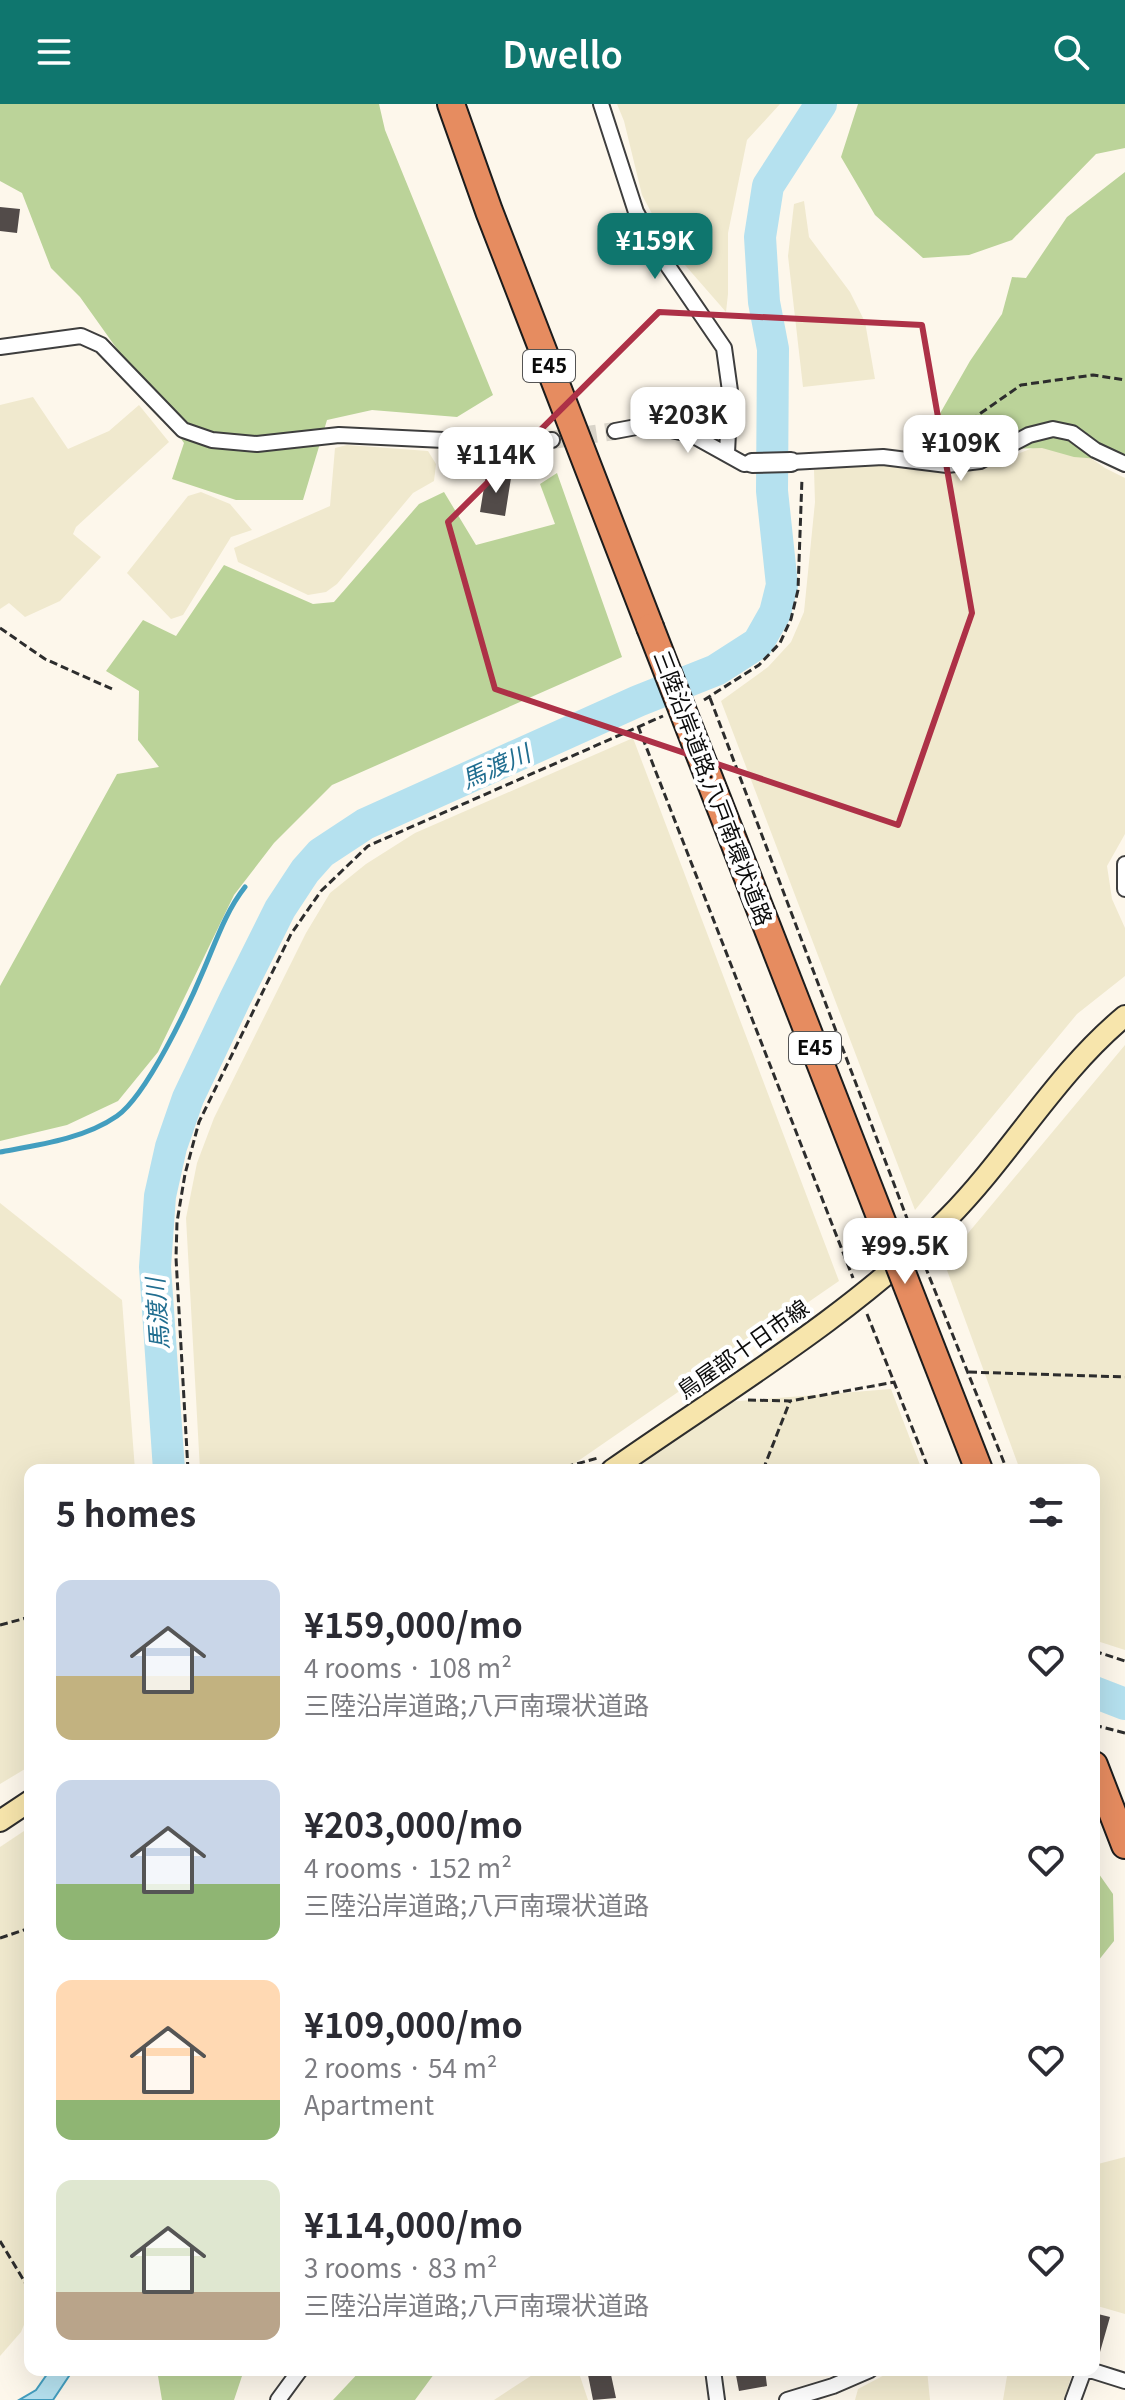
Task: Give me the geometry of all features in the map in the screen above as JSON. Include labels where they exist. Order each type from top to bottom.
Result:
[{"type":"highway","name":"三陸沿岸道路;八戸南環状道路","points":[[451,104],[489,211],[977,1464]]},
{"type":"highway","points":[[1100,1780],[1125,1845]]},
{"type":"main road","name":"鳥屋部十日市線","points":[[621,1464],[859,1295],[917,1247],[960,1204],[1084,1056],[1125,1016]]},
{"type":"main road","points":[[0,1821],[24,1805]]},
{"type":"street","points":[[601,104],[636,212],[659,253],[724,348],[730,391],[727,453]]},
{"type":"street","points":[[0,347],[81,336],[101,345],[183,430],[212,440],[257,444],[339,435],[444,440],[488,448],[552,440]]},
{"type":"street","points":[[615,431],[647,425],[690,434],[744,464],[883,457],[947,465],[980,461],[1029,435],[1053,429],[1072,433],[1095,450],[1125,464]]},
{"type":"street","points":[[1125,864],[1125,889]]},
{"type":"street","points":[[1100,2373],[1125,2381]]},
{"type":"street","points":[[278,2400],[296,2376]]},
{"type":"street","points":[[714,2376],[717,2400]]},
{"type":"street","points":[[787,2400],[835,2393],[861,2376]]},
{"type":"street","points":[[1073,2400],[1082,2376]]},
{"type":"path","points":[[915,459],[1021,385],[1093,375],[1125,380]]},
{"type":"path","points":[[696,703],[710,698],[759,665],[780,643],[791,619],[798,590],[797,462]]},
{"type":"path","points":[[0,628],[45,659],[112,689]]},
{"type":"path","points":[[710,698],[917,1247],[1005,1464]]},
{"type":"path","points":[[188,1464],[176,1258],[177,1222],[185,1174],[199,1122],[291,934],[321,891],[368,846],[667,714]]},
{"type":"path","points":[[638,726],[927,1464]]},
{"type":"path","points":[[968,1372],[1125,1377]]},
{"type":"path","points":[[729,1389],[749,1400],[790,1401],[895,1382]]},
{"type":"path","points":[[765,1464],[790,1401]]},
{"type":"path","points":[[0,1625],[24,1619]]},
{"type":"path","points":[[1100,1653],[1125,1661]]},
{"type":"path","points":[[1100,1727],[1125,1733]]},
{"type":"path","points":[[0,1938],[24,1930]]},
{"type":"path","points":[[0,2241],[24,2281]]},
{"type":"highlighted area","points":[[659,312],[922,325],[972,613],[898,825],[495,689],[448,522]]},
{"type":"shaded area","points":[[617,104],[780,104],[747,140],[728,233],[726,312],[671,249],[642,195]]},
{"type":"shaded area","points":[[804,201],[809,237],[850,292],[865,322],[875,379],[803,387],[788,256],[794,204]]},
{"type":"shaded area","points":[[33,397],[68,449],[109,431],[139,405],[169,442],[76,527],[73,534],[101,557],[60,601],[25,617],[9,603],[0,609],[0,405]]},
{"type":"shaded area","points":[[1053,440],[1068,442],[1125,478],[1125,834],[1107,866],[1112,899],[1125,928],[1125,976],[1077,1014],[915,1210],[721,701],[768,667],[791,642],[804,612],[815,502],[814,470],[889,464],[955,471],[982,468]]},
{"type":"shaded area","points":[[347,445],[428,451],[436,464],[434,481],[413,493],[337,584],[326,592],[308,595],[238,562],[234,548],[330,506],[335,448]]},
{"type":"shaded area","points":[[201,492],[230,504],[252,530],[231,537],[183,615],[171,619],[127,573],[188,496]]},
{"type":"shaded area","points":[[633,738],[839,1281],[574,1464],[200,1464],[186,1218],[197,1163],[214,1118],[306,933],[330,893],[366,864],[415,833]]},
{"type":"shaded area","points":[[1125,1045],[1125,1650],[1100,1642],[1100,1464],[1018,1464],[944,1262]]},
{"type":"shaded area","points":[[0,1203],[122,1300],[135,1464],[24,1464],[24,1770],[0,1784]]},
{"type":"shaded area","points":[[891,1389],[920,1464],[642,1464],[726,1402]]},
{"type":"shaded area","points":[[24,1831],[24,2325],[0,2356],[0,1847]]},
{"type":"shaded area","points":[[1125,2157],[1125,2314],[1100,2307],[1100,2163]]},
{"type":"shaded area","points":[[531,2376],[580,2376],[588,2400],[494,2400]]},
{"type":"shaded area","points":[[883,2376],[928,2376],[930,2400],[855,2400],[858,2389]]},
{"type":"shaded area","points":[[1007,2376],[1071,2376],[1064,2400],[1003,2400]]},
{"type":"green space","points":[[0,104],[379,104],[385,130],[493,395],[457,417],[372,410],[327,420],[303,500],[236,500],[172,479],[184,443],[80,297],[51,268],[22,193],[0,181]]},
{"type":"green space","points":[[858,104],[1125,104],[1125,148],[1096,154],[1012,240],[969,255],[923,258],[875,215],[841,157]]},
{"type":"green space","points":[[1125,172],[1125,461],[1074,457],[1042,448],[960,450],[934,424],[970,361],[1002,314],[1012,277],[1026,278],[1067,217]]},
{"type":"green space","points":[[557,473],[622,657],[332,785],[274,843],[234,895],[158,1052],[118,1101],[67,1125],[0,1141],[0,986],[117,774],[159,767],[138,740],[139,691],[106,671],[143,620],[176,636],[224,565],[313,604],[334,602],[419,504],[444,492],[476,545],[555,524],[540,484]]},
{"type":"green space","points":[[1100,1876],[1113,1894],[1114,1941],[1100,1958]]},
{"type":"green space","points":[[158,2376],[242,2376],[234,2400],[162,2400]]},
{"type":"green space","points":[[355,2376],[433,2376],[415,2400],[333,2400]]},
{"type":"water","points":[[46,2376],[69,2376],[53,2400],[19,2400],[36,2390]]},
{"type":"building","points":[[0,207],[20,209],[17,233],[0,231]]},
{"type":"building","points":[[486,475],[511,478],[505,516],[480,512]]},
{"type":"building","points":[[1100,2314],[1110,2317],[1100,2352]]},
{"type":"building","points":[[588,2376],[611,2376],[616,2398],[593,2400]]},
{"type":"building","points":[[736,2376],[766,2376],[767,2386],[739,2391]]},
{"type":"waterway","name":"馬渡川","points":[[169,1464],[155,1267],[160,1196],[171,1147],[188,1098],[235,999],[280,909],[305,871],[321,853],[365,824],[638,701],[716,670],[758,643],[775,613],[782,585],[772,491],[773,349],[764,302],[760,237],[768,186],[821,104]]},
{"type":"waterway","points":[[0,1152],[60,1140],[90,1130],[117,1116],[129,1105],[166,1048],[227,916],[245,887]]},
{"type":"waterway","points":[[1100,1694],[1125,1704]]},
{"type":"tunnel","points":[[552,440],[615,431]]}]
